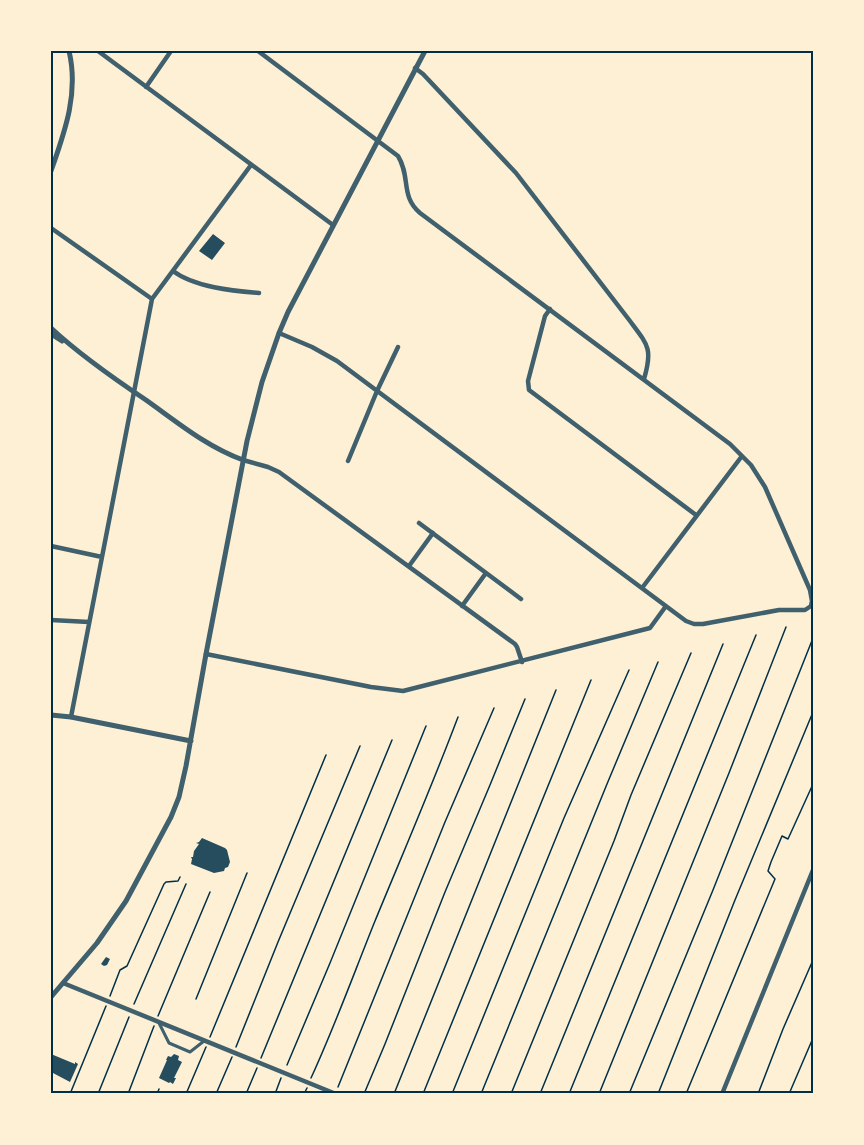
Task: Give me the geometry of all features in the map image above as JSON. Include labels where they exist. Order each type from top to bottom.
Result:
[{"type":"street","points":[[51,171],[70,109],[73,74],[69,51]]},
{"type":"street","points":[[98,51],[333,225]]},
{"type":"street","points":[[146,87],[171,51]]},
{"type":"street","points":[[258,51],[394,153],[401,161],[412,206],[730,444],[751,465],[765,487],[810,590],[812,601],[810,607],[805,610],[779,610],[703,624],[686,621],[337,361],[279,333]]},
{"type":"street","points":[[51,998],[97,943],[119,912],[152,855],[179,797],[250,424],[262,382],[288,312],[425,51]]},
{"type":"street","points":[[415,68],[516,173],[630,321],[641,336],[650,356],[644,379]]},
{"type":"street","points":[[71,717],[152,299],[251,165]]},
{"type":"street","points":[[51,228],[152,299]]},
{"type":"street","points":[[173,271],[181,277],[218,288],[259,294]]},
{"type":"street","points":[[550,309],[545,315],[528,388],[696,515]]},
{"type":"street","points":[[51,328],[74,348],[214,448],[279,472],[515,644],[522,662]]},
{"type":"street","points":[[51,334],[74,348]]},
{"type":"street","points":[[348,460],[398,347]]},
{"type":"street","points":[[642,588],[742,456]]},
{"type":"street","points":[[419,523],[521,599]]},
{"type":"street","points":[[409,566],[433,533]]},
{"type":"street","points":[[51,546],[102,557]]},
{"type":"street","points":[[462,606],[486,573]]},
{"type":"street","points":[[206,654],[403,692],[650,628],[666,606]]},
{"type":"street","points":[[51,620],[90,622]]},
{"type":"street","points":[[51,715],[191,741]]},
{"type":"street","points":[[722,1094],[813,870]]},
{"type":"street","points":[[63,983],[234,1052],[258,1065],[284,1072],[336,1094]]},
{"type":"street","points":[[157,1021],[169,1043],[190,1052],[206,1041]]},
{"type":"path","points":[[599,1094],[786,627]]},
{"type":"path","points":[[569,1094],[756,635]]},
{"type":"path","points":[[629,1094],[813,638]]},
{"type":"path","points":[[540,1094],[723,644]]},
{"type":"path","points":[[511,1094],[631,795],[691,654]]},
{"type":"path","points":[[481,1094],[658,662]]},
{"type":"path","points":[[452,1094],[564,818],[629,670]]},
{"type":"path","points":[[423,1094],[591,680]]},
{"type":"path","points":[[394,1094],[556,690]]},
{"type":"path","points":[[364,1094],[525,699]]},
{"type":"path","points":[[336,1094],[445,822],[494,708]]},
{"type":"path","points":[[658,1094],[813,712]]},
{"type":"path","points":[[309,1083],[458,717]]},
{"type":"path","points":[[275,1094],[426,726]]},
{"type":"path","points":[[246,1094],[392,740]]},
{"type":"path","points":[[216,1094],[360,746]]},
{"type":"path","points":[[186,1094],[326,755]]},
{"type":"path","points":[[686,1094],[775,879],[768,871],[771,862],[782,836],[788,839],[813,784]]},
{"type":"path","points":[[196,999],[247,873]]},
{"type":"path","points":[[69,1094],[120,970],[127,966],[164,884],[178,881],[180,877]]},
{"type":"path","points":[[98,1094],[186,884]]},
{"type":"path","points":[[128,1094],[210,892]]},
{"type":"path","points":[[758,1094],[813,960]]},
{"type":"path","points":[[789,1094],[813,1038]]},
{"type":"path","points":[[157,1094],[159,1089]]},
{"type":"building","points":[[213,234],[225,243],[212,260],[199,251]]},
{"type":"building","points":[[202,838],[227,850],[230,862],[224,871],[214,873],[191,864],[191,857],[199,844],[196,843]]},
{"type":"building","points":[[106,957],[110,959],[104,966],[101,964]]},
{"type":"building","points":[[51,1054],[78,1064],[70,1082],[53,1073],[51,1078]]},
{"type":"building","points":[[174,1054],[179,1056],[178,1060],[182,1062],[173,1084],[159,1078],[168,1056],[171,1057]]}]
